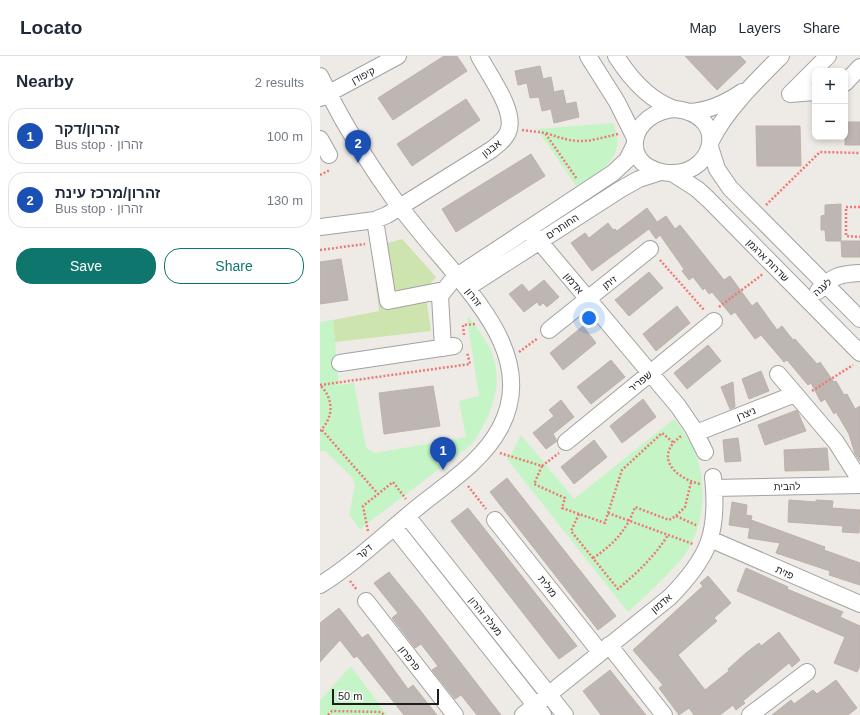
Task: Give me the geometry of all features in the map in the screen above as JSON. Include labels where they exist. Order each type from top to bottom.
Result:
[{"type":"street","name":"קיפודן","points":[[324,96],[398,56]]},
{"type":"street","points":[[479,56],[510,114],[510,128]]},
{"type":"street","points":[[588,56],[617,102],[634,138],[639,157],[643,162],[666,172],[684,171],[697,165],[706,156],[721,124],[756,82],[781,56]]},
{"type":"street","points":[[616,56],[646,92],[661,103],[698,116],[707,126],[714,162],[721,176],[756,215],[860,319]]},
{"type":"street","points":[[816,68],[828,56]]},
{"type":"street","points":[[848,80],[860,67]]},
{"type":"street","points":[[812,72],[790,94],[812,92]]},
{"type":"street","name":"זהרון","points":[[320,76],[324,96],[369,162],[401,207],[484,310],[499,335],[508,361],[511,383],[508,406],[500,428],[486,448],[459,474],[410,513]]},
{"type":"street","points":[[634,138],[640,126],[649,117],[662,111],[699,111],[717,106],[735,97],[756,82]]},
{"type":"street","name":"אבנון","points":[[320,227],[375,220],[401,207],[491,150],[508,134],[510,128]]},
{"type":"street","name":"החותרים","points":[[534,235],[586,192],[621,166],[627,160],[634,138]]},
{"type":"street","points":[[320,139],[329,155]]},
{"type":"street","name":"החותרים","points":[[444,290],[462,282],[534,235],[625,186],[666,172]]},
{"type":"street","name":"שדרות ארגמן","points":[[666,172],[698,190],[860,353]]},
{"type":"street","points":[[375,220],[388,301],[444,290]]},
{"type":"street","name":"אדמון","points":[[534,235],[650,373],[695,431],[705,452]]},
{"type":"street","name":"זיתן","points":[[549,330],[650,249]]},
{"type":"street","name":"לענה","points":[[808,300],[833,277],[841,274],[860,273]]},
{"type":"street","points":[[340,363],[448,347],[439,302],[440,296],[444,290]]},
{"type":"street","name":"שפריר","points":[[566,442],[650,373],[712,318]]},
{"type":"street","points":[[778,374],[836,442],[860,480]]},
{"type":"street","name":"ניצרן","points":[[695,431],[797,396]]},
{"type":"street","name":"אדמון","points":[[534,712],[548,695],[670,596],[690,576],[709,539],[715,503],[713,482]]},
{"type":"street","name":"להבית","points":[[713,482],[860,485]]},
{"type":"street","name":"דקר","points":[[320,585],[341,570],[410,513]]},
{"type":"street","name":"מעלה זהרון","points":[[410,513],[548,695],[565,715]]},
{"type":"street","name":"מולית","points":[[495,520],[605,649],[664,715]]},
{"type":"street","name":"מעלה זהרון","points":[[394,527],[534,712]]},
{"type":"street","name":"פזית","points":[[709,539],[860,604]]},
{"type":"street","name":"פרפרון","points":[[366,601],[455,715]]},
{"type":"street","points":[[750,715],[807,672]]},
{"type":"path","points":[[510,128],[545,133],[567,141],[579,143],[634,138]]},
{"type":"path","points":[[545,133],[586,192]]},
{"type":"path","points":[[756,215],[820,152],[860,153]]},
{"type":"path","points":[[860,207],[846,207],[846,236],[860,236]]},
{"type":"path","points":[[320,250],[378,242]]},
{"type":"path","points":[[650,249],[712,318],[774,266]]},
{"type":"path","points":[[508,361],[549,330]]},
{"type":"path","points":[[797,396],[860,361]]},
{"type":"path","points":[[320,385],[328,395],[331,405],[329,417],[321,431],[378,494]]},
{"type":"path","points":[[695,431],[674,443],[668,459],[670,466],[676,474],[691,482],[713,482]]},
{"type":"path","points":[[566,442],[563,449],[542,466],[534,484],[565,498],[562,508],[605,523],[622,470],[662,433],[674,443]]},
{"type":"path","points":[[486,448],[542,466]]},
{"type":"path","points":[[459,474],[495,520]]},
{"type":"path","points":[[370,546],[363,506],[393,482],[410,513]]},
{"type":"path","points":[[593,558],[614,542],[630,521],[635,507],[669,520],[676,516],[685,507],[691,482]]},
{"type":"path","points":[[608,513],[668,534],[709,539]]},
{"type":"path","points":[[579,514],[571,531],[618,589],[644,567],[658,551],[668,534]]},
{"type":"path","points":[[676,516],[709,539]]},
{"type":"path","points":[[341,570],[366,601]]},
{"type":"path","points":[[328,715],[332,711],[381,712],[384,715]]},
{"type":"green space","points":[[613,123],[617,135],[615,154],[604,168],[576,186],[537,129]]},
{"type":"green space","points":[[402,239],[436,277],[425,290],[431,331],[335,342],[333,320],[379,311],[371,248]]},
{"type":"green space","points":[[469,317],[487,343],[493,356],[496,369],[497,382],[495,395],[486,421],[472,444],[360,529],[349,515],[355,485],[352,477],[325,451],[320,451],[320,322],[333,320],[339,385],[354,383],[366,448],[375,453],[466,437],[459,401],[479,396],[467,318]]},
{"type":"green space","points":[[674,419],[691,444],[698,461],[701,474],[702,501],[698,528],[687,552],[679,562],[628,612],[507,459],[512,453],[521,435],[574,499]]},
{"type":"green space","points":[[351,666],[387,715],[320,715],[320,700]]},
{"type":"building","points":[[444,56],[457,56],[467,71],[393,120],[378,98]]},
{"type":"building","points":[[685,56],[740,56],[746,62],[717,90]]},
{"type":"building","points":[[540,66],[543,79],[551,77],[554,92],[563,90],[566,104],[576,102],[579,117],[554,123],[551,109],[542,111],[539,97],[530,98],[527,83],[518,85],[515,71]]},
{"type":"building","points":[[466,99],[480,120],[412,166],[397,144]]},
{"type":"building","points":[[848,122],[860,122],[860,145],[845,145],[845,140],[848,140]]},
{"type":"building","points":[[756,126],[800,126],[801,166],[757,166]]},
{"type":"building","points":[[531,154],[545,176],[456,232],[442,209]]},
{"type":"building","points":[[841,204],[841,241],[826,241],[825,230],[821,230],[821,216],[825,215],[825,205]]},
{"type":"building","points":[[647,208],[657,222],[666,216],[675,229],[680,225],[724,280],[730,276],[752,306],[757,302],[777,330],[782,326],[793,340],[795,339],[817,364],[820,362],[834,382],[836,381],[844,395],[847,394],[855,409],[860,406],[860,461],[855,454],[849,434],[836,412],[834,414],[825,399],[821,402],[811,383],[808,385],[787,360],[784,362],[761,335],[755,339],[735,312],[731,315],[712,292],[709,294],[705,288],[703,290],[693,277],[689,280],[682,271],[684,269],[660,235],[656,239],[649,229],[592,271],[571,243],[585,233],[589,238],[608,223],[613,230],[615,229],[617,231]]},
{"type":"building","points":[[841,241],[860,241],[860,257],[842,257]]},
{"type":"building","points":[[341,259],[348,300],[320,304],[320,262]]},
{"type":"building","points":[[649,272],[663,288],[629,316],[615,300]]},
{"type":"building","points":[[544,280],[559,297],[547,307],[543,303],[540,306],[537,302],[524,312],[509,294],[522,284],[529,292]]},
{"type":"building","points":[[677,306],[690,323],[656,351],[643,334]]},
{"type":"building","points":[[583,326],[596,343],[563,370],[550,353]]},
{"type":"building","points":[[708,345],[721,361],[687,389],[674,373]]},
{"type":"building","points":[[611,360],[625,377],[591,404],[577,387]]},
{"type":"building","points":[[761,371],[769,391],[749,399],[742,379]]},
{"type":"building","points":[[733,382],[735,407],[730,409],[721,387]]},
{"type":"building","points":[[433,386],[440,426],[384,434],[379,393]]},
{"type":"building","points":[[643,399],[656,417],[622,443],[610,426]]},
{"type":"building","points":[[561,400],[574,417],[553,434],[557,441],[546,449],[533,433],[554,416],[549,410]]},
{"type":"building","points":[[797,410],[806,431],[765,445],[758,425]]},
{"type":"building","points":[[738,438],[741,461],[725,462],[723,440]]},
{"type":"building","points":[[594,440],[607,457],[574,484],[561,467]]},
{"type":"building","points":[[827,448],[829,470],[785,471],[784,450]]},
{"type":"building","points":[[507,478],[616,616],[598,630],[490,492]]},
{"type":"building","points":[[789,500],[816,502],[816,500],[833,501],[832,508],[860,510],[859,533],[842,532],[843,526],[788,522]]},
{"type":"building","points":[[732,502],[747,505],[746,515],[752,516],[751,520],[825,547],[824,550],[860,563],[860,585],[829,575],[830,571],[776,553],[780,543],[748,538],[751,521],[749,528],[729,525]]},
{"type":"building","points":[[468,508],[577,646],[559,659],[451,521]]},
{"type":"building","points":[[746,568],[788,587],[787,589],[843,612],[840,617],[860,626],[860,666],[857,672],[834,663],[845,637],[737,591]]},
{"type":"building","points":[[389,572],[501,715],[477,715],[461,695],[455,699],[432,670],[438,666],[421,644],[415,648],[392,618],[398,613],[374,583]]},
{"type":"building","points":[[708,576],[731,603],[714,618],[717,621],[678,655],[705,690],[729,671],[728,669],[746,653],[759,643],[761,646],[779,632],[800,660],[792,667],[789,663],[743,701],[745,703],[736,710],[733,705],[720,715],[694,715],[689,708],[679,715],[659,688],[663,685],[633,650],[703,586],[700,583]]},
{"type":"building","points":[[339,608],[362,638],[368,634],[408,689],[413,685],[437,715],[404,715],[357,656],[354,658],[340,640],[320,662],[320,623]]},
{"type":"building","points":[[610,670],[646,715],[601,715],[583,691]]},
{"type":"building","points":[[836,680],[857,708],[848,715],[772,715],[791,700],[794,704],[813,690],[817,694]]},
{"type":"place","name":"זהרון/מרכז עינת","points":[[358,163]]},
{"type":"place","name":"זהרון/דקר","points":[[443,470]]}]
